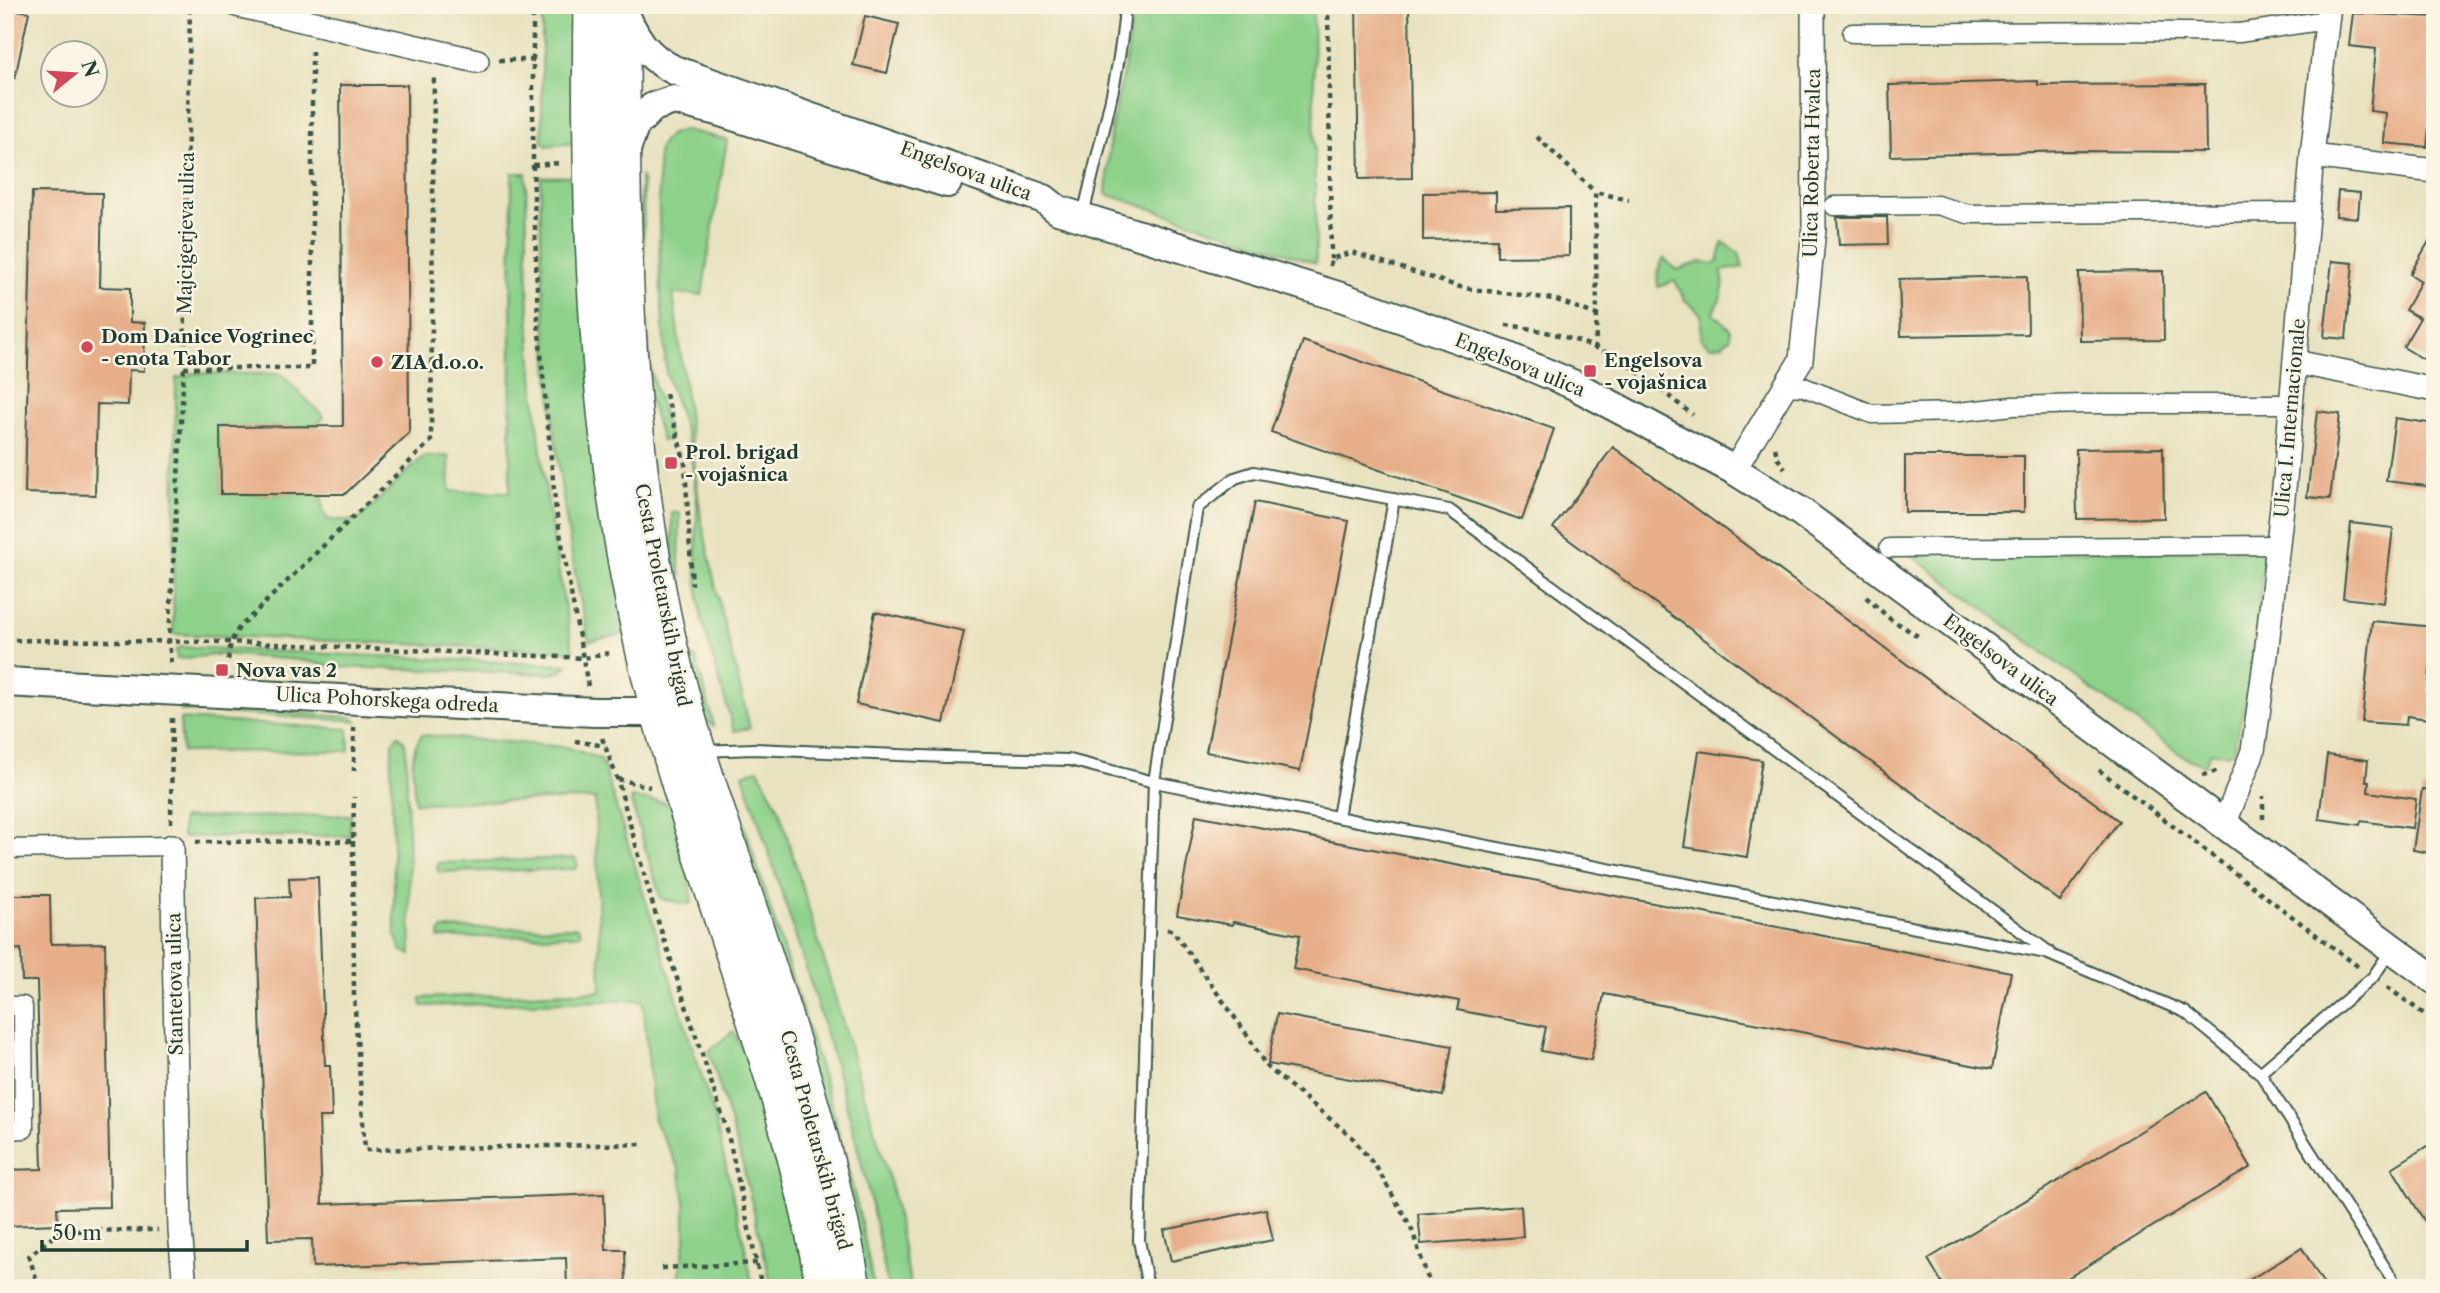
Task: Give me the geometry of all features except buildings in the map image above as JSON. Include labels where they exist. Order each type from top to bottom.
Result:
[{"type":"main road","name":"Cesta Proletarskih brigad","points":[[612,7],[622,158],[625,298],[634,425],[643,497],[666,632],[672,712]]},
{"type":"main road","name":"Cesta Proletarskih brigad","points":[[612,7],[591,228],[595,304],[616,500],[643,647],[672,712],[684,752],[800,1176],[824,1288]]},
{"type":"main road","name":"Cesta Proletarskih brigad","points":[[684,752],[808,1099],[853,1288]]},
{"type":"street","points":[[237,5],[477,61]]},
{"type":"street","name":"Ulica Roberta Hvalca","points":[[1734,470],[1801,360],[1814,229],[1813,5]]},
{"type":"street","name":"Engelsova ulica","points":[[612,7],[643,48],[659,63],[674,70],[1044,199],[1071,215],[1344,298],[1506,356],[1572,384],[1734,470],[1801,512],[2435,980]]},
{"type":"street","points":[[1852,33],[2239,33],[2328,13]]},
{"type":"street","name":"Ulica I. Internacionale","points":[[2224,825],[2253,751],[2266,655],[2312,156],[2328,13]]},
{"type":"street","points":[[622,158],[635,125],[653,107],[674,100],[717,110],[1038,210],[1071,215]]},
{"type":"street","points":[[2312,156],[2435,171]]},
{"type":"street","points":[[1834,206],[1937,205],[1968,214],[2307,212]]},
{"type":"street","points":[[2295,362],[2435,390]]},
{"type":"street","points":[[1786,386],[1804,387],[1872,414],[2084,404],[2290,404]]},
{"type":"street","points":[[1889,548],[2278,545]]},
{"type":"street","name":"Ulica Pohorskega odreda","points":[[5,682],[595,712],[672,712]]},
{"type":"street","points":[[5,849],[172,846]]},
{"type":"street","name":"Stantetova ulica","points":[[172,846],[180,1230],[185,1288]]},
{"type":"street","points":[[5,1006],[23,1006],[24,1088],[24,1129],[5,1130]]},
{"type":"lane","points":[[1071,215],[1109,103],[1124,25],[1125,5]]},
{"type":"lane","points":[[1148,1288],[1139,1240],[1154,782],[1197,508],[1235,478],[1254,472],[1449,510],[2053,955]]},
{"type":"lane","points":[[1338,817],[1394,499]]},
{"type":"lane","points":[[684,752],[754,749],[1070,760],[1154,782],[2053,955],[2185,1012],[2260,1073],[2398,1288]]},
{"type":"lane","points":[[2260,1073],[2372,977],[2392,949]]},
{"type":"path","name":"Majcigerjeva ulica","points":[[173,670],[169,640],[184,368],[190,5]]},
{"type":"path","points":[[533,5],[538,322],[556,511],[584,659],[584,673]]},
{"type":"path","points":[[1328,5],[1329,269]]},
{"type":"path","points":[[184,368],[312,368],[312,22]]},
{"type":"path","points":[[477,61],[534,60]]},
{"type":"path","points":[[228,660],[231,642],[238,629],[431,441],[434,74]]},
{"type":"path","points":[[1536,137],[1595,192],[1629,200]]},
{"type":"path","points":[[534,166],[565,163]]},
{"type":"path","points":[[1595,192],[1595,349]]},
{"type":"path","points":[[1331,259],[1352,252],[1463,288],[1554,299],[1597,315]]},
{"type":"path","points":[[663,384],[685,464],[693,593]]},
{"type":"path","points":[[1862,593],[1889,618],[1927,642]]},
{"type":"path","points":[[5,640],[231,642],[584,659],[622,650]]},
{"type":"path","points":[[171,798],[173,705]]},
{"type":"path","points":[[354,725],[354,771]]},
{"type":"path","points":[[605,746],[617,778],[654,909],[727,1130],[762,1288]]},
{"type":"path","points":[[2093,765],[2435,1022]]},
{"type":"path","points":[[617,778],[654,788]]},
{"type":"path","points":[[354,797],[354,996],[365,1150],[644,1144]]},
{"type":"path","points":[[172,846],[197,842],[353,841]]},
{"type":"path","points":[[1149,924],[1172,930],[1248,1036],[1266,1066],[1352,1137],[1378,1170],[1411,1227],[1431,1288]]},
{"type":"path","points":[[39,1288],[29,1256],[60,1231],[180,1230]]},
{"type":"path","points":[[662,1268],[758,1263]]},
{"type":"green space","points":[[542,5],[577,5],[576,143],[547,146],[542,142]]},
{"type":"green space","points":[[1133,5],[1313,5],[1316,263],[1106,194],[1110,135],[1127,55]]},
{"type":"green space","points":[[686,130],[727,140],[702,295],[673,293],[701,518],[750,728],[734,731],[701,617],[696,568],[697,504],[691,455],[666,373],[660,276],[658,153],[668,136]]},
{"type":"green space","points":[[512,173],[526,173],[534,387],[559,576],[573,651],[173,634],[176,378],[192,373],[281,374],[324,417],[315,427],[221,427],[221,494],[322,494],[323,511],[328,520],[358,520],[423,457],[449,456],[450,491],[510,492]]},
{"type":"green space","points":[[640,175],[643,184],[645,306],[650,369],[670,439],[662,441],[641,370]]},
{"type":"green space","points":[[578,176],[625,634],[589,641],[566,519],[555,438],[541,229],[541,177]]},
{"type":"green space","points":[[1723,242],[1739,253],[1743,267],[1721,271],[1722,292],[1713,313],[1730,329],[1730,338],[1722,345],[1710,346],[1701,339],[1701,314],[1685,300],[1675,281],[1658,287],[1657,275],[1664,258],[1676,270],[1701,262],[1718,262]]},
{"type":"green space","points":[[672,513],[680,513],[679,565],[688,630],[682,631],[674,595]]},
{"type":"green space","points":[[2264,550],[2248,691],[2233,751],[2227,754],[2211,752],[2205,765],[2190,760],[2173,749],[1907,552]]},
{"type":"green space","points":[[181,647],[568,665],[552,674],[337,667],[299,660],[224,654],[177,659],[176,650]]},
{"type":"green space","points":[[687,657],[696,658],[714,726],[705,720]]},
{"type":"green space","points":[[181,705],[352,717],[357,721],[181,711]]},
{"type":"green space","points":[[180,719],[348,729],[349,751],[182,752]]},
{"type":"green space","points":[[398,735],[406,748],[411,955],[401,950],[395,934],[391,762],[393,742]]},
{"type":"green space","points":[[422,735],[566,747],[601,759],[713,1112],[753,1288],[677,1288],[685,1242],[685,1202],[679,1168],[654,1121],[643,1000],[422,1006],[421,998],[601,991],[595,799],[415,803],[413,759],[417,742]]},
{"type":"green space","points":[[758,769],[779,809],[891,1185],[911,1288],[888,1288],[860,1157],[843,1093],[805,964],[743,774]]},
{"type":"green space","points":[[632,798],[671,803],[683,838],[692,903],[661,899]]},
{"type":"green space","points":[[351,815],[349,836],[182,837],[182,818]]},
{"type":"green space","points":[[742,818],[831,1103],[860,1217],[874,1288],[865,1288],[733,820]]},
{"type":"green space","points":[[575,858],[578,866],[575,869],[439,872],[437,868],[439,863]]},
{"type":"green space","points":[[578,927],[581,933],[578,935],[439,938],[443,929]]},
{"type":"green space","points":[[733,1031],[766,1099],[811,1288],[772,1288],[742,1162],[709,1051]]},
{"type":"place","name":"Dom Danice Vogrinec - enota Tabor","points":[[87,347]]},
{"type":"place","name":"ZIA d.o.o.","points":[[377,362]]},
{"type":"place","name":"Engelsova - vojašnica","points":[[1590,371]]},
{"type":"place","name":"Prol. brigad - vojašnica","points":[[671,463]]},
{"type":"place","name":"Nova vas 2","points":[[222,670]]}]
